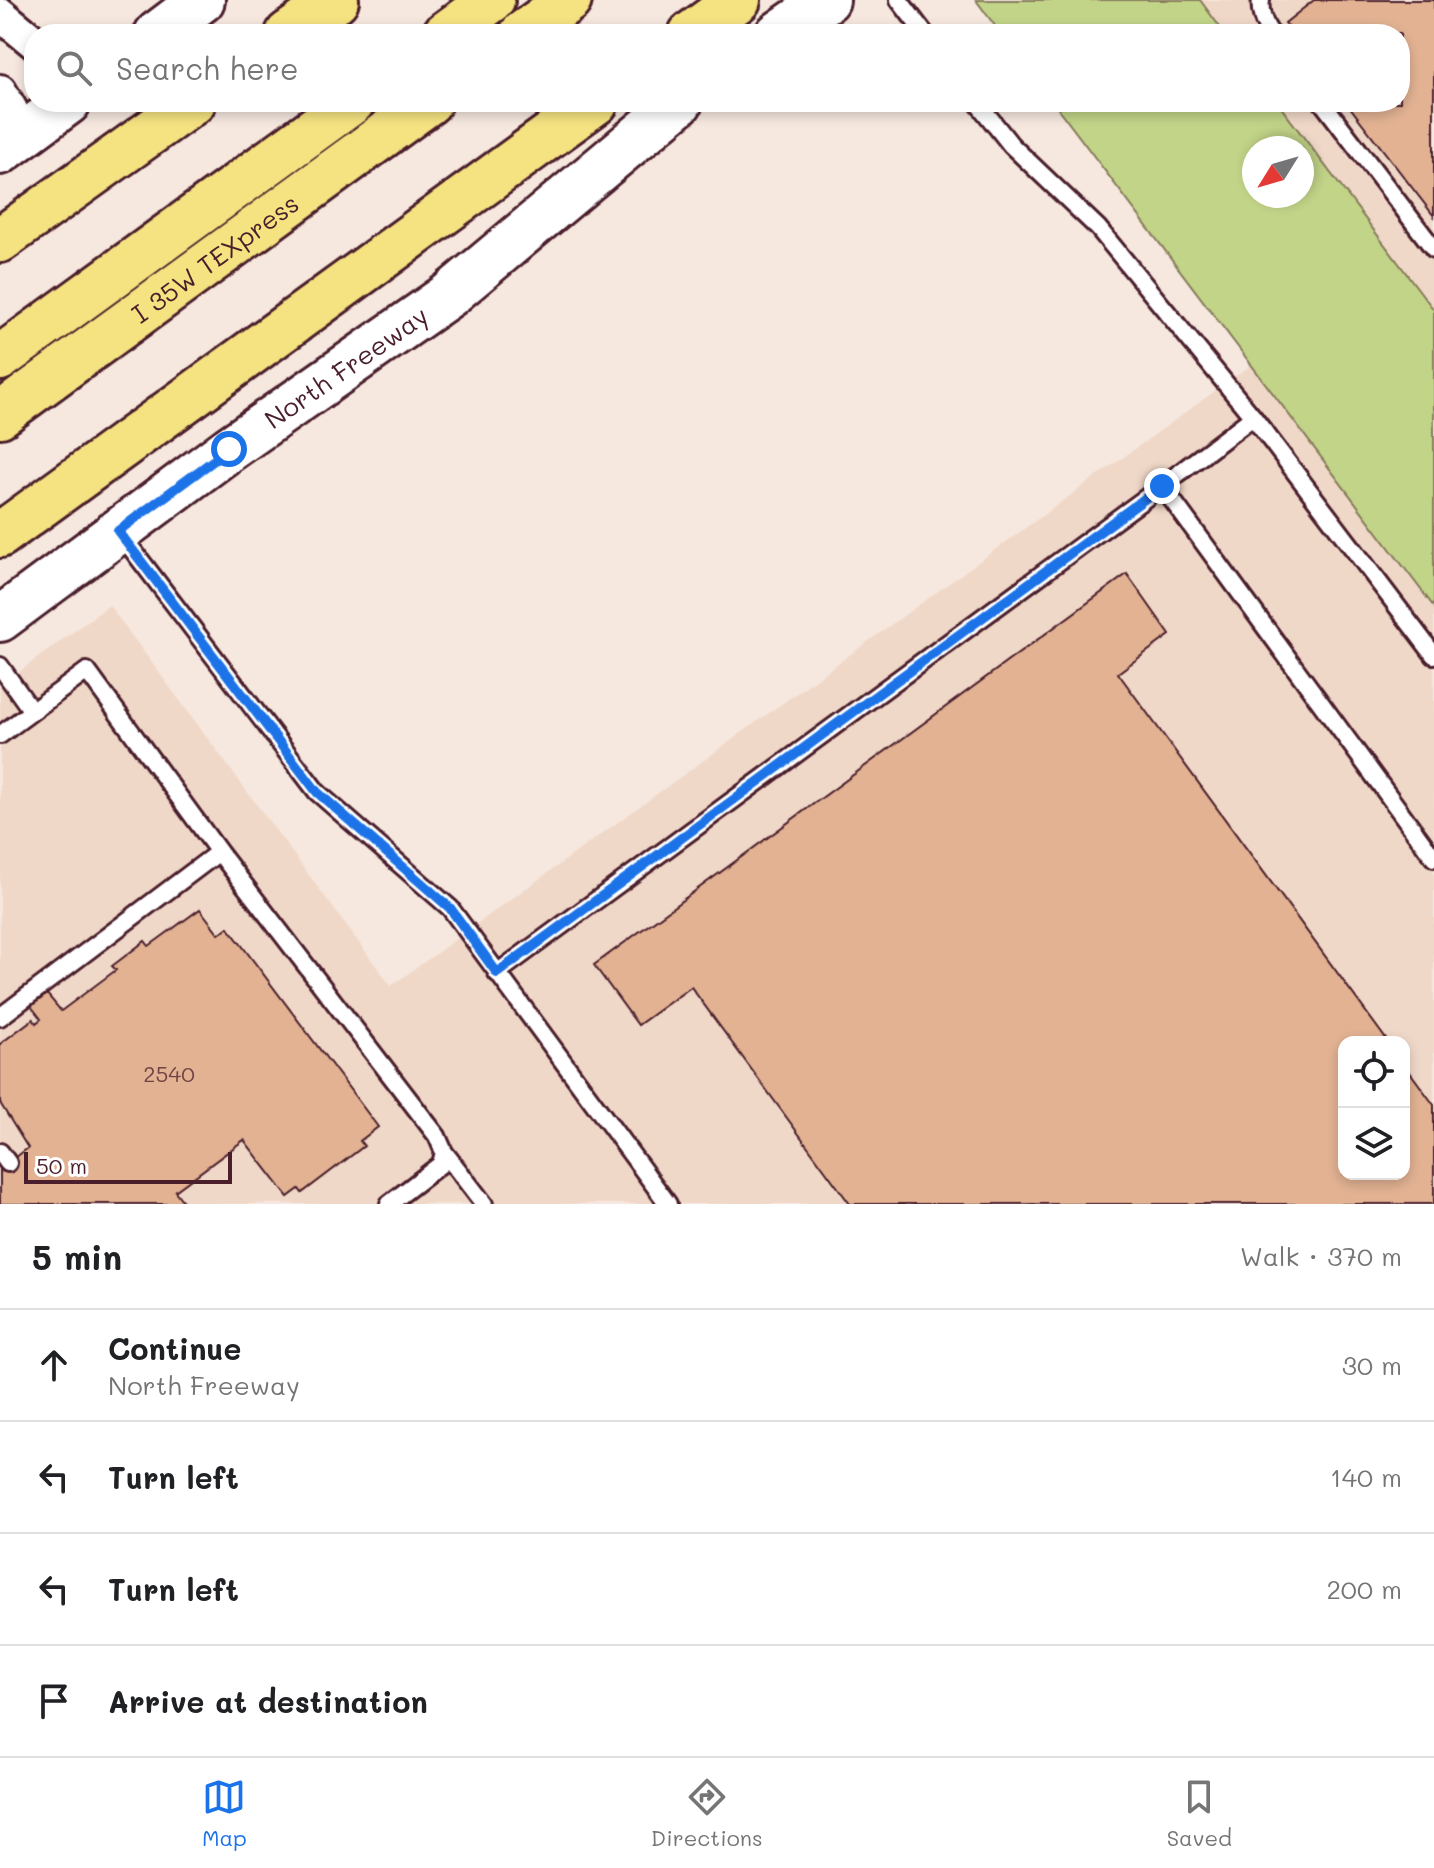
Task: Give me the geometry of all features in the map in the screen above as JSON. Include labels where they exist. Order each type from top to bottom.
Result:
[{"type":"highway","points":[[302,24],[336,0]]},
{"type":"highway","points":[[459,24],[492,0]]},
{"type":"highway","points":[[536,24],[569,0]]},
{"type":"highway","points":[[705,24],[738,0]]},
{"type":"highway","points":[[0,240],[179,112]]},
{"type":"highway","name":"I 35W TEXpress","points":[[0,358],[338,112]]},
{"type":"highway","name":"I 35W TEXpress","points":[[0,415],[415,112]]},
{"type":"highway","points":[[0,535],[582,112]]},
{"type":"main road","points":[[170,24],[202,0]]},
{"type":"main road","points":[[792,24],[827,0]]},
{"type":"main road","points":[[9,146],[55,112]]},
{"type":"main road","name":"North Freeway","points":[[0,619],[229,449],[449,295],[668,112]]},
{"type":"street","points":[[0,14],[24,34]]},
{"type":"street","points":[[0,91],[11,110],[9,146]]},
{"type":"lane","points":[[899,0],[917,24]]},
{"type":"lane","points":[[1261,0],[1259,7],[1267,24]]},
{"type":"lane","points":[[985,112],[1011,145],[1098,228],[1253,417],[1434,655]]},
{"type":"lane","points":[[1330,112],[1434,249]]},
{"type":"lane","points":[[497,973],[1253,417]]},
{"type":"lane","points":[[1162,486],[1434,858]]},
{"type":"lane","points":[[118,531],[317,792],[450,908],[668,1204]]},
{"type":"lane","points":[[0,666],[32,711]]},
{"type":"lane","points":[[0,735],[87,671],[219,852],[437,1136],[444,1152],[484,1204]]},
{"type":"lane","points":[[0,1017],[219,852]]},
{"type":"lane","points":[[389,1204],[441,1164],[444,1152]]},
{"type":"shaded area","points":[[1200,0],[1434,0],[1434,310],[1314,151],[1314,136],[1303,136],[1285,112],[1410,112],[1410,24],[1218,24]]},
{"type":"shaded area","points":[[1251,365],[1434,607],[1434,1204],[0,1204],[0,686],[109,605],[391,986]]},
{"type":"green space","points":[[976,0],[1200,0],[1218,24],[994,24]]},
{"type":"green space","points":[[1061,112],[1285,112],[1303,136],[1242,136],[1242,208],[1314,208],[1314,151],[1434,310],[1434,607]]},
{"type":"building","points":[[1314,0],[1434,0],[1434,216],[1354,112],[1410,112],[1410,24],[1285,23]]},
{"type":"building","points":[[1127,574],[1170,635],[1118,673],[1384,1036],[1338,1036],[1338,1180],[1410,1180],[1410,1072],[1434,1105],[1434,1204],[850,1204],[691,987],[638,1025],[594,965]]},
{"type":"building","points":[[200,909],[219,934],[228,927],[378,1127],[360,1141],[364,1146],[302,1193],[299,1189],[288,1197],[244,1140],[175,1191],[185,1204],[0,1204],[0,1169],[28,1148],[0,1103],[0,1044],[33,1019],[36,1023],[41,1019],[31,1006],[47,994],[61,1011],[116,970],[112,966],[145,941],[149,946]]},
{"type":"route","points":[[229,449],[118,531],[317,792],[450,908],[497,973],[1162,486]]}]
